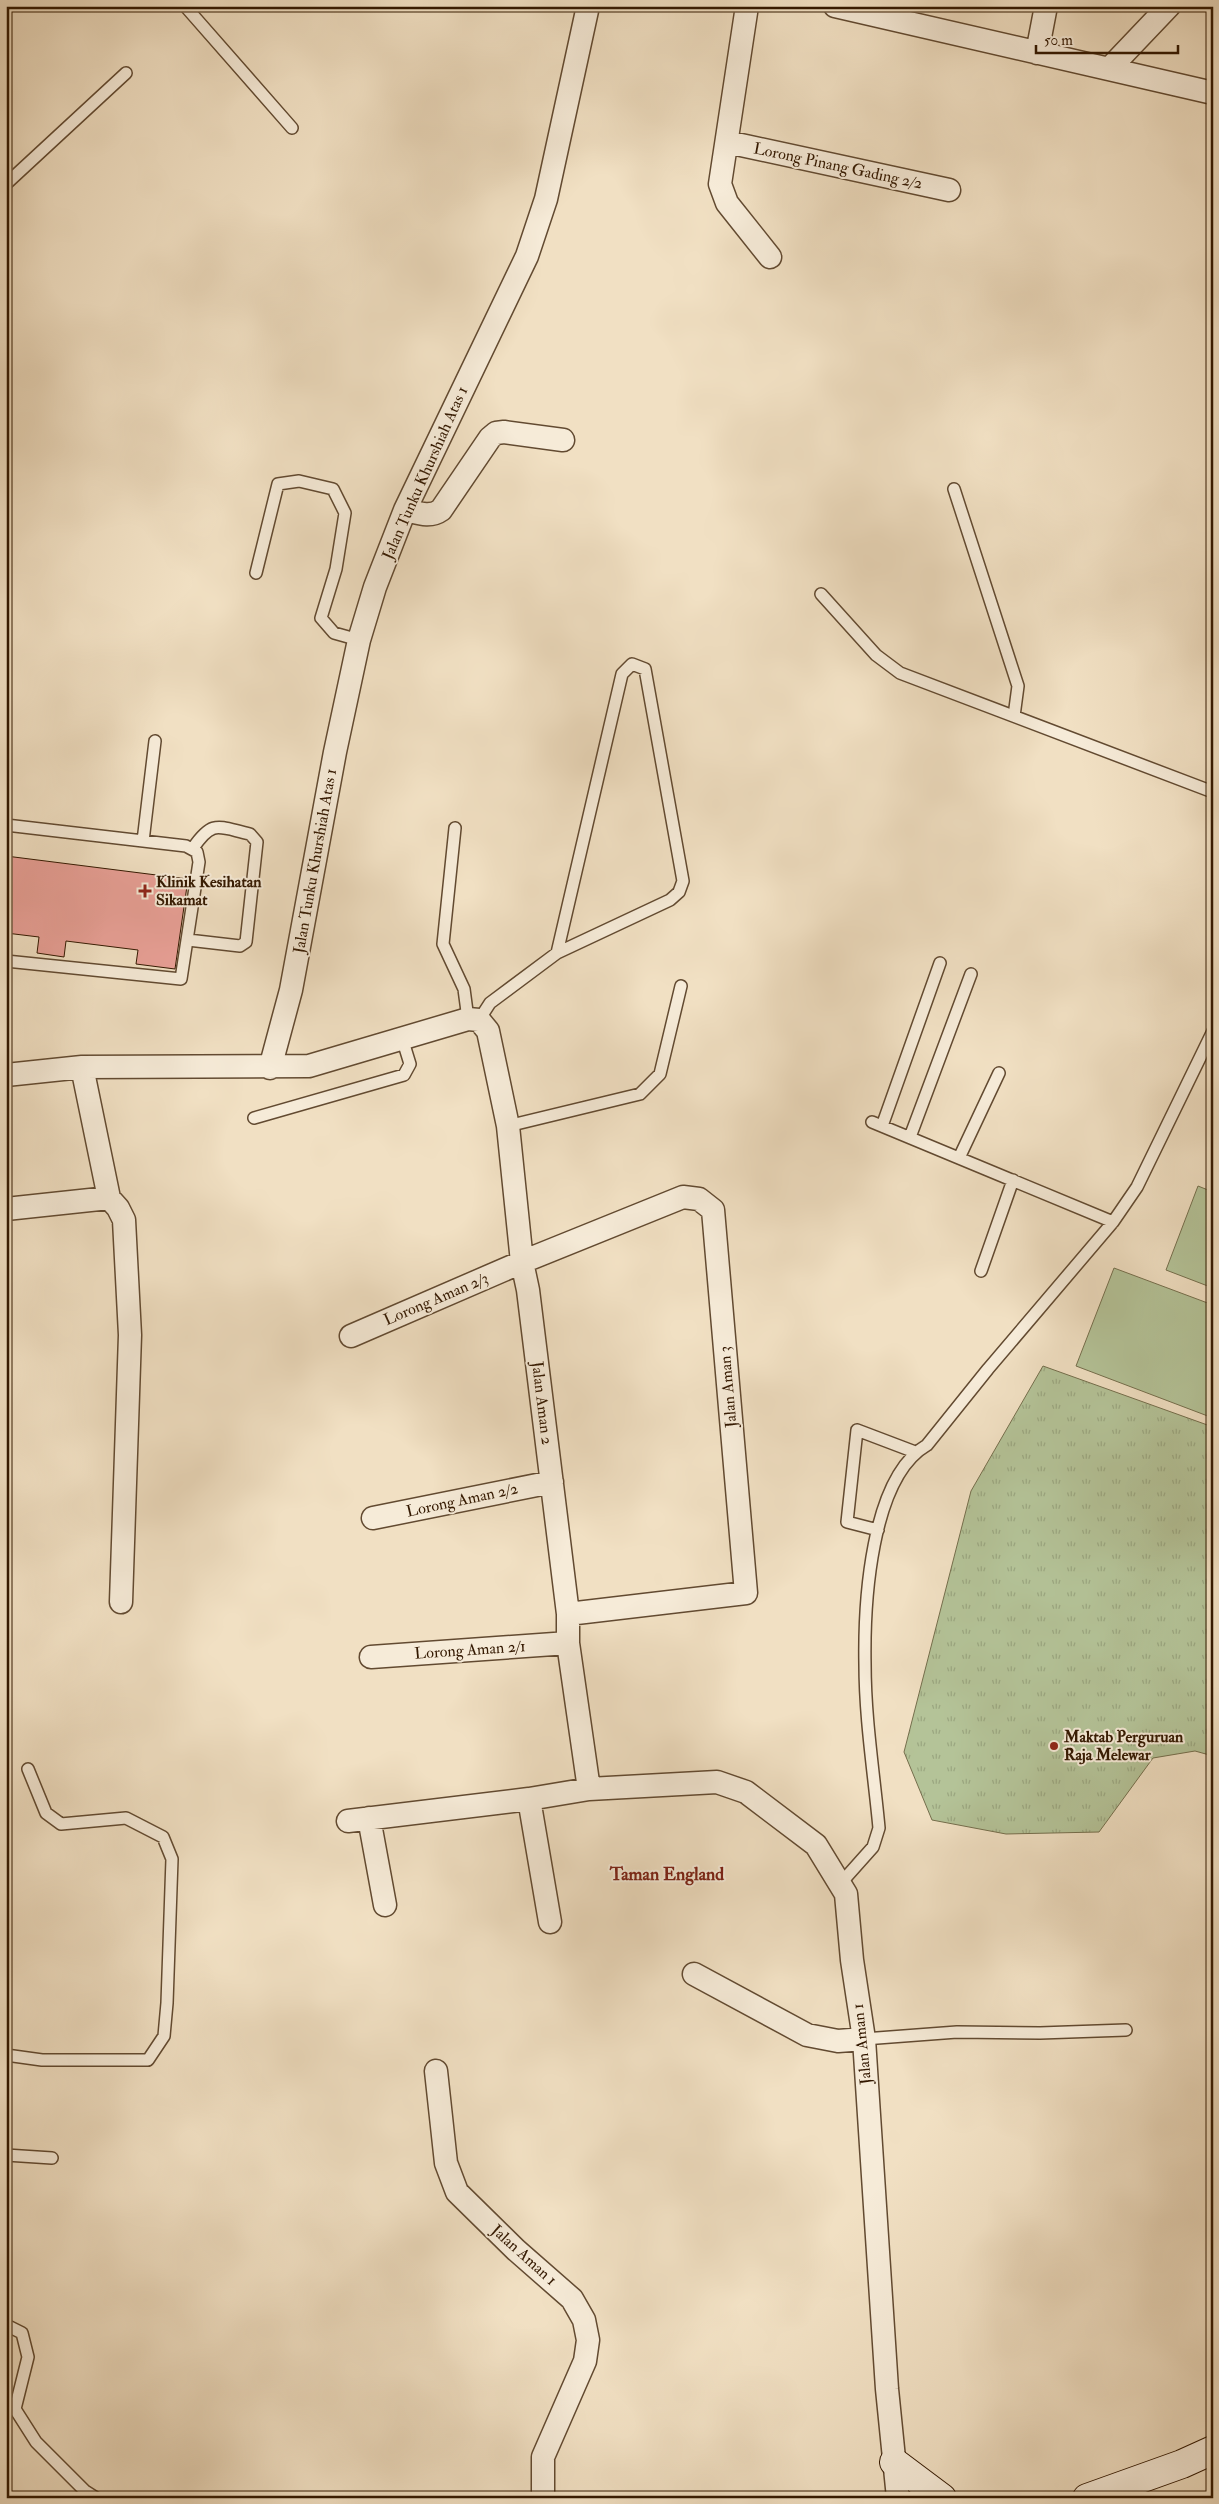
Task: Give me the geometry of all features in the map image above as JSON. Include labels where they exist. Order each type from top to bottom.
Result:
[{"type":"main road","points":[[1087,2498],[1182,2464],[1213,2450]]},
{"type":"main road","points":[[894,2462],[942,2498]]},
{"type":"street","name":"Jalan Tunku Khurshiah Atas 1","points":[[270,1068],[291,990],[334,752],[358,640],[375,587],[405,510],[527,256],[546,199],[588,6]]},
{"type":"street","points":[[747,6],[720,184],[727,203],[770,257]]},
{"type":"street","points":[[835,6],[886,11],[1037,53],[1213,93]]},
{"type":"street","points":[[1037,53],[1046,6]]},
{"type":"street","points":[[1109,69],[1169,6]]},
{"type":"street","name":"Lorong Pinang Gading 2/2","points":[[727,142],[949,190]]},
{"type":"street","points":[[405,510],[428,515],[435,514],[441,510],[490,438],[496,433],[504,432],[563,440]]},
{"type":"street","points":[[6,1075],[82,1067],[270,1068],[309,1066],[474,1019]]},
{"type":"street","name":"Jalan Aman 2","points":[[474,1019],[488,1031],[508,1126],[522,1262],[528,1290],[568,1614],[568,1643],[589,1789]]},
{"type":"street","points":[[82,1067],[109,1198],[118,1208],[124,1220],[130,1335],[121,1602]]},
{"type":"street","name":"Jalan Aman 3","points":[[522,1262],[683,1197],[699,1199],[713,1210],[746,1593],[568,1614]]},
{"type":"street","points":[[6,1209],[109,1198]]},
{"type":"street","name":"Lorong Aman 2/3","points":[[351,1336],[522,1262]]},
{"type":"street","name":"Lorong Aman 2/2","points":[[373,1518],[552,1482]]},
{"type":"street","name":"Lorong Aman 2/1","points":[[371,1657],[568,1643]]},
{"type":"street","name":"Jalan Aman 1","points":[[385,1905],[358,1820],[529,1799],[589,1789],[717,1782],[746,1792],[816,1845],[846,1894],[852,1960],[864,2039],[898,2498]]},
{"type":"street","points":[[529,1799],[550,1922]]},
{"type":"street","points":[[694,1974],[807,2035],[838,2040],[864,2039]]},
{"type":"street","name":"Jalan Aman 1","points":[[436,2072],[446,2163],[457,2192],[516,2250],[572,2299],[584,2320],[588,2340],[585,2361],[543,2457],[543,2498]]},
{"type":"lane","points":[[185,6],[292,128]]},
{"type":"lane","points":[[6,184],[126,73]]},
{"type":"lane","points":[[256,573],[278,484],[299,481],[333,489],[345,513],[336,569],[321,618],[334,633],[358,640]]},
{"type":"lane","points":[[954,489],[1018,686],[1014,716]]},
{"type":"lane","points":[[821,594],[876,656],[900,673],[1213,792]]},
{"type":"lane","points":[[455,828],[442,944],[464,989],[474,1019],[490,1003],[557,953],[670,900],[679,892],[683,881],[645,669],[632,664],[622,674],[557,953]]},
{"type":"lane","points":[[143,841],[155,742]]},
{"type":"lane","points":[[6,825],[193,848]]},
{"type":"lane","points":[[188,940],[240,946],[246,942],[257,842],[250,834],[213,828],[206,830],[193,848]]},
{"type":"lane","points":[[6,961],[181,979],[199,862],[193,848]]},
{"type":"lane","points":[[940,962],[877,1124],[1113,1222]]},
{"type":"lane","points":[[910,1137],[971,974]]},
{"type":"lane","points":[[508,1126],[640,1094],[660,1074],[681,986]]},
{"type":"lane","points":[[840,1884],[873,1847],[879,1828],[864,1665],[866,1602],[883,1508],[895,1478],[915,1452],[927,1445],[1113,1222],[1137,1186],[1213,1032]]},
{"type":"lane","points":[[254,1118],[404,1075],[410,1064],[402,1038]]},
{"type":"lane","points":[[959,1158],[999,1073]]},
{"type":"lane","points":[[981,1270],[1013,1180]]},
{"type":"lane","points":[[878,1530],[847,1522],[857,1430],[915,1452]]},
{"type":"lane","points":[[6,2055],[42,2060],[148,2060],[164,2036],[168,2002],[172,1859],[163,1837],[126,1818],[61,1824],[46,1813],[28,1769]]},
{"type":"lane","points":[[864,2039],[957,2032],[1040,2033],[1126,2030]]},
{"type":"lane","points":[[6,2155],[52,2158]]},
{"type":"lane","points":[[6,2325],[22,2333],[28,2357],[11,2405],[36,2442],[85,2491],[96,2498]]},
{"type":"green space","points":[[1198,1186],[1213,1192],[1213,1288],[1166,1270]]},
{"type":"green space","points":[[1114,1268],[1213,1305],[1213,1418],[1076,1366]]},
{"type":"green space","points":[[1043,1366],[1213,1427],[1213,1756],[1195,1751],[1153,1758],[1099,1832],[1006,1834],[932,1820],[904,1752],[971,1491]]},
{"type":"building","points":[[6,856],[188,879],[175,969],[136,964],[138,950],[66,941],[64,957],[37,953],[39,937],[6,933]]},
{"type":"place","name":"Klinik Kesihatan Sikamat","points":[[145,891]]},
{"type":"place","name":"Maktab Perguruan Raja Melewar","points":[[1054,1746]]},
{"type":"district","name":"Taman England","points":[[667,1874]]}]
